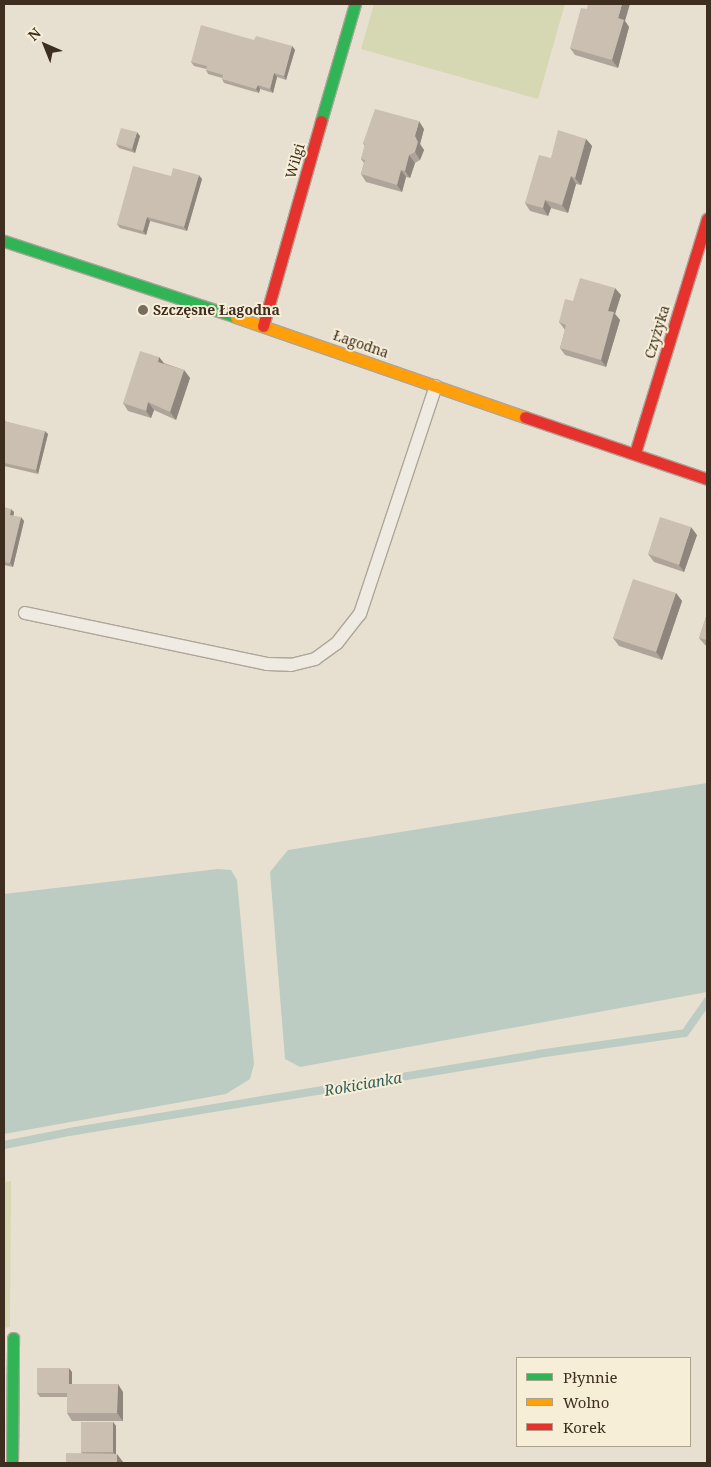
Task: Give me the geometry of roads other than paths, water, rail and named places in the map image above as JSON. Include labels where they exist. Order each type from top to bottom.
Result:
[{"type":"street","name":"Wilgi","points":[[263,326],[355,4]]},
{"type":"street","name":"Czyżyka","points":[[635,453],[707,218]]},
{"type":"street","name":"Łagodna","points":[[4,241],[263,326],[707,479]]},
{"type":"street","points":[[12,1463],[13,1338]]},
{"type":"lane","points":[[25,613],[266,664],[291,665],[315,659],[337,643],[360,614],[436,386]]},
{"type":"waterway","name":"Rokicianka","points":[[4,1145],[69,1132],[538,1054],[685,1033],[707,1001]]},
{"type":"place","name":"Szczęsne Łagodna","points":[[143,310]]}]
